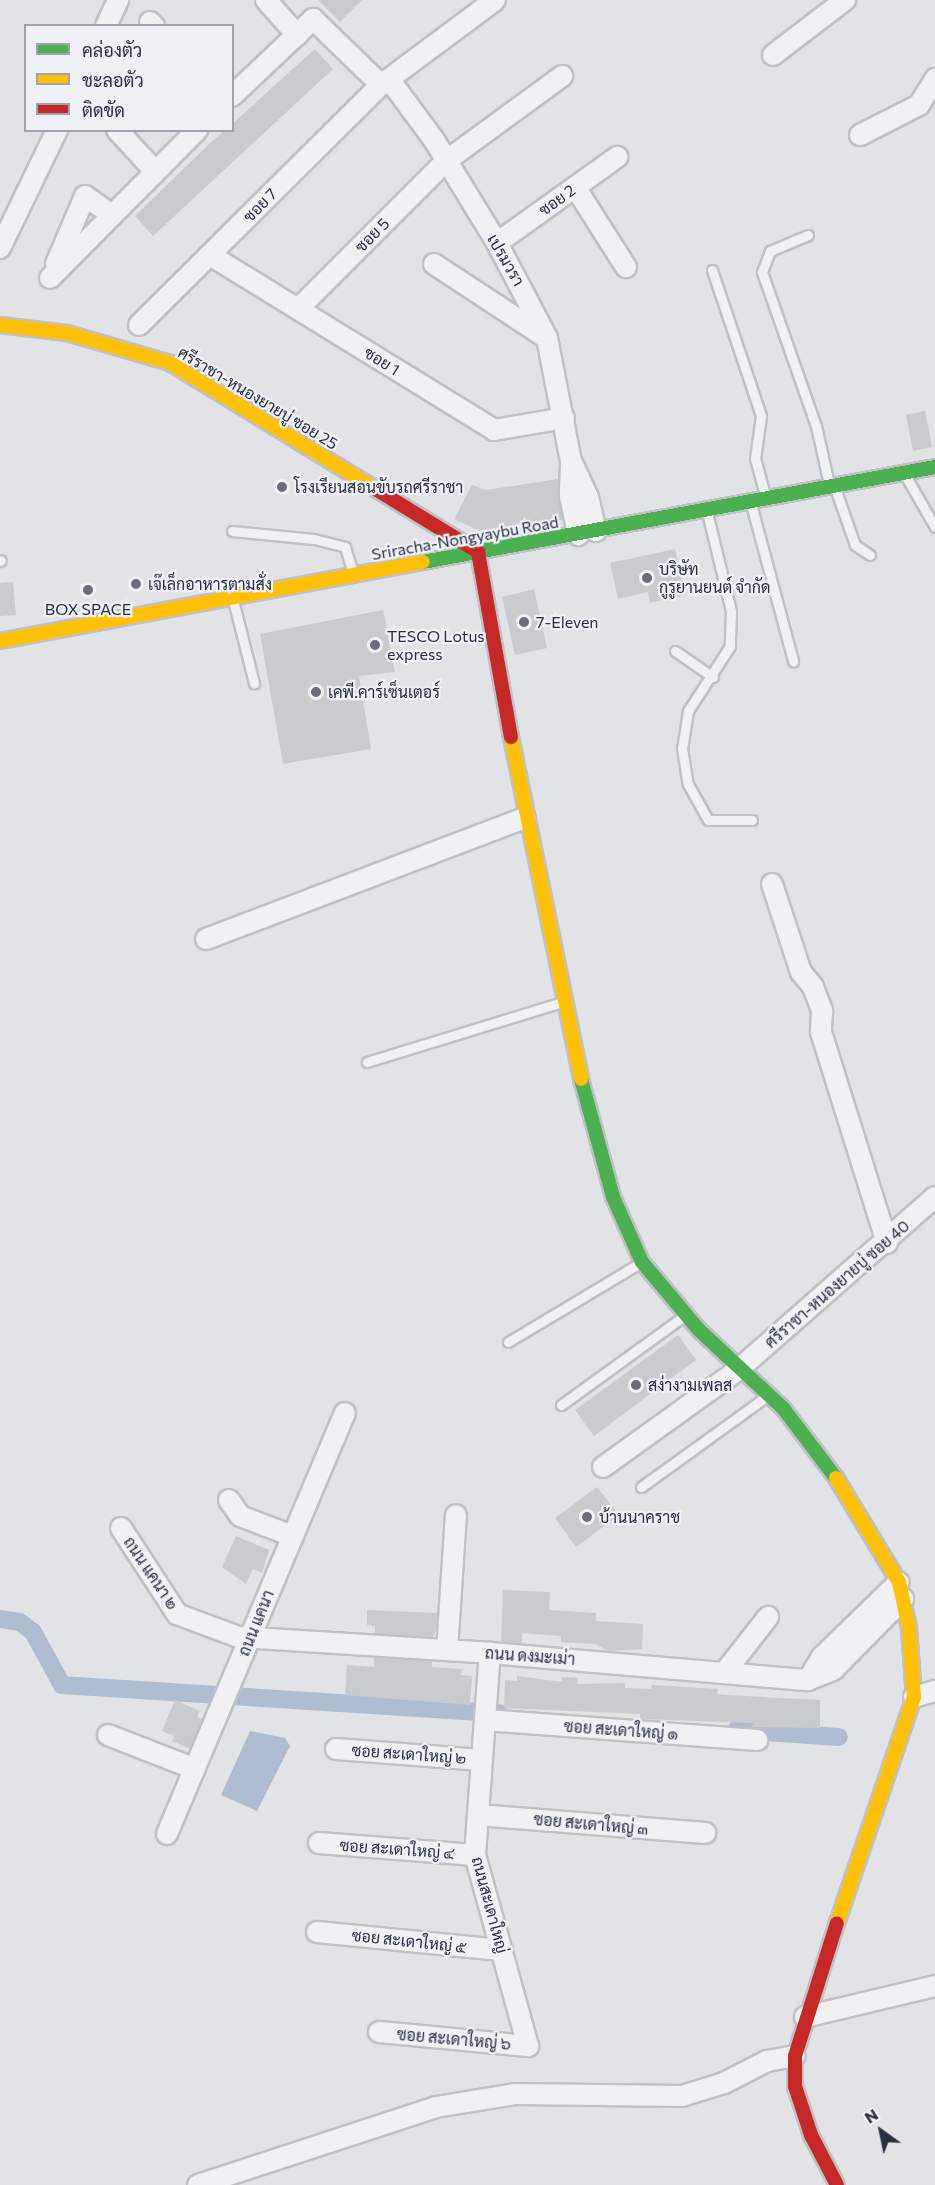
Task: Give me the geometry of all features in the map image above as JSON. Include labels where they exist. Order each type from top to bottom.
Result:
[{"type":"street","points":[[107,24],[118,0]]},
{"type":"street","points":[[266,0],[297,34]]},
{"type":"street","name":"ซอย 7","points":[[139,325],[385,82],[495,0]]},
{"type":"street","points":[[774,56],[845,0]]},
{"type":"street","name":"เปรมวรา","points":[[234,94],[313,20],[385,82],[446,161],[497,243],[547,338],[572,462],[588,497],[587,533]]},
{"type":"street","name":"ซอย 5","points":[[298,309],[446,161],[562,76]]},
{"type":"street","points":[[860,135],[919,105],[935,79]]},
{"type":"street","points":[[0,248],[56,132]]},
{"type":"street","points":[[119,132],[155,171]]},
{"type":"street","points":[[111,214],[85,196],[50,278],[111,214],[195,132]]},
{"type":"street","name":"ซอย 2","points":[[497,243],[617,157]]},
{"type":"street","points":[[575,187],[626,267]]},
{"type":"street","name":"ซอย 1","points":[[210,255],[494,430],[564,418]]},
{"type":"street","points":[[434,264],[547,338]]},
{"type":"street","name":"ศรีราชา-หนองยายบู่ ซอย 25","points":[[0,325],[67,333],[170,363],[478,552]]},
{"type":"street","name":"Sriracha-Nongyaybu Road","points":[[0,641],[935,467]]},
{"type":"street","points":[[478,552],[525,818],[564,1001],[613,1197],[642,1262],[686,1315],[738,1370],[783,1408],[833,1473],[901,1591],[914,1697],[805,2017],[795,2056],[799,2096],[811,2135],[837,2185]]},
{"type":"street","points":[[206,939],[525,818]]},
{"type":"street","points":[[771,884],[801,972],[813,987],[822,1011],[821,1032],[887,1243]]},
{"type":"street","name":"ศรีราชา-หนองยายบู่ ซอย 40","points":[[603,1467],[738,1370],[887,1243],[935,1197]]},
{"type":"street","name":"ถนน แคนา","points":[[167,1834],[251,1637],[290,1535],[345,1413]]},
{"type":"street","points":[[229,1500],[240,1516],[290,1535]]},
{"type":"street","points":[[447,1650],[456,1515]]},
{"type":"street","name":"ถนน แคนา ๒","points":[[121,1528],[177,1614],[251,1637]]},
{"type":"street","name":"ถนน ดงมะเม่า","points":[[251,1637],[490,1653],[808,1680],[822,1657],[901,1591]]},
{"type":"street","points":[[725,1672],[768,1617]]},
{"type":"street","name":"ถนนสะเดาใหญ่","points":[[490,1653],[475,1855],[528,2046]]},
{"type":"street","points":[[914,1697],[935,1691]]},
{"type":"street","name":"ซอย สะเดาใหญ่ ๑","points":[[486,1711],[757,1740]]},
{"type":"street","points":[[108,1735],[195,1769]]},
{"type":"street","name":"ซอย สะเดาใหญ่ ๒","points":[[336,1749],[482,1760]]},
{"type":"street","name":"ซอย สะเดาใหญ่ ๓","points":[[478,1815],[705,1833]]},
{"type":"street","name":"ซอย สะเดาใหญ่ ๔","points":[[319,1843],[475,1855]]},
{"type":"street","name":"ซอย สะเดาใหญ่ ๕","points":[[317,1932],[501,1950]]},
{"type":"street","points":[[805,2017],[935,1986]]},
{"type":"street","name":"ซอย สะเดาใหญ่ ๖","points":[[379,2032],[528,2046]]},
{"type":"street","points":[[198,2185],[436,2107],[515,2094],[682,2096],[724,2083],[767,2061],[795,2056]]},
{"type":"lane","points":[[808,235],[770,251],[762,272],[816,426],[832,486],[855,545],[870,555]]},
{"type":"lane","points":[[712,270],[761,416],[754,458],[766,499]]},
{"type":"lane","points":[[904,473],[935,527]]},
{"type":"lane","points":[[750,502],[793,662]]},
{"type":"lane","points":[[706,510],[731,611],[730,646],[713,677],[688,711],[682,748],[688,784],[708,820],[752,820]]},
{"type":"lane","points":[[232,531],[314,539],[345,547],[354,575]]},
{"type":"lane","points":[[232,598],[254,684]]},
{"type":"lane","points":[[675,651],[713,677]]},
{"type":"lane","points":[[367,1062],[564,1001]]},
{"type":"lane","points":[[508,1342],[642,1262]]},
{"type":"lane","points":[[561,1405],[686,1315]]},
{"type":"lane","points":[[640,1487],[768,1395]]},
{"type":"water","points":[[250,1731],[285,1738],[290,1746],[257,1811],[221,1795]]},
{"type":"building","points":[[318,0],[362,0],[340,22]]},
{"type":"building","points":[[315,49],[333,69],[153,236],[135,216],[223,132],[234,132],[234,122]]},
{"type":"building","points":[[925,411],[932,447],[913,451],[906,415]]},
{"type":"building","points":[[558,479],[563,520],[484,533],[454,519],[472,485],[486,490]]},
{"type":"building","name":"บริษัท กูรูยานยนต์ จำกัด","points":[[675,549],[685,595],[650,603],[648,592],[618,599],[610,563]]},
{"type":"building","points":[[13,582],[16,615],[0,616],[0,583]]},
{"type":"building","name":"7-Eleven","points":[[534,589],[547,648],[515,655],[502,597]]},
{"type":"building","name":"เคพี.คาร์เซ็นเตอร์","points":[[383,610],[395,672],[359,676],[371,749],[283,764],[260,634]]},
{"type":"building","name":"สง่างามเพลส","points":[[678,1335],[696,1360],[594,1436],[575,1410]]},
{"type":"building","name":"บ้านนาคราช","points":[[597,1487],[619,1515],[576,1547],[555,1518]]},
{"type":"building","points":[[236,1536],[269,1550],[262,1573],[253,1569],[246,1584],[222,1567]]},
{"type":"building","points":[[503,1590],[550,1592],[549,1610],[596,1613],[596,1621],[643,1624],[642,1649],[608,1651],[595,1644],[561,1642],[561,1636],[522,1633],[522,1644],[501,1642]]},
{"type":"building","points":[[367,1610],[437,1613],[436,1630],[433,1637],[375,1634],[375,1626],[367,1625]]},
{"type":"building","points":[[374,1658],[432,1661],[432,1667],[462,1669],[461,1675],[472,1676],[470,1705],[345,1695],[347,1665],[374,1667]]},
{"type":"building","points":[[517,1676],[562,1682],[562,1677],[578,1678],[577,1684],[625,1683],[625,1688],[651,1689],[652,1685],[718,1689],[717,1694],[820,1700],[820,1728],[752,1727],[753,1723],[640,1719],[640,1714],[504,1708],[505,1680],[517,1681]]},
{"type":"building","points":[[175,1700],[200,1711],[197,1717],[203,1719],[190,1749],[172,1741],[174,1736],[162,1731]]},
{"type":"waterway","points":[[0,1619],[20,1622],[33,1632],[62,1685],[499,1713]]},
{"type":"waterway","points":[[736,1730],[839,1737]]},
{"type":"traffic: fast","points":[[423,562],[935,467]]},
{"type":"traffic: fast","points":[[581,1079],[613,1197],[642,1262],[699,1330],[783,1408],[836,1478]]},
{"type":"traffic: slow","points":[[0,325],[67,333],[170,363],[377,490]]},
{"type":"traffic: slow","points":[[0,641],[423,562]]},
{"type":"traffic: slow","points":[[511,737],[581,1079]]},
{"type":"traffic: slow","points":[[836,1478],[899,1582],[909,1628],[914,1697],[837,1923]]},
{"type":"traffic: jam","points":[[377,490],[478,552],[511,737]]},
{"type":"traffic: jam","points":[[837,1923],[795,2056],[795,2086],[811,2135],[837,2185]]},
{"type":"place","name":"โรงเรียนสอนขับรถศรีราชา","points":[[282,487]]},
{"type":"place","name":"บริษัท กูรูยานยนต์ จำกัด","points":[[647,578]]},
{"type":"place","name":"เจ๊เล็กอาหารตามสั่ง","points":[[136,584]]},
{"type":"place","name":"BOX SPACE","points":[[88,590]]},
{"type":"place","name":"7-Eleven","points":[[524,622]]},
{"type":"place","name":"TESCO Lotus express","points":[[375,645]]},
{"type":"place","name":"เคพี.คาร์เซ็นเตอร์","points":[[316,692]]},
{"type":"place","name":"สง่างามเพลส","points":[[636,1385]]},
{"type":"place","name":"บ้านนาคราช","points":[[587,1517]]}]
